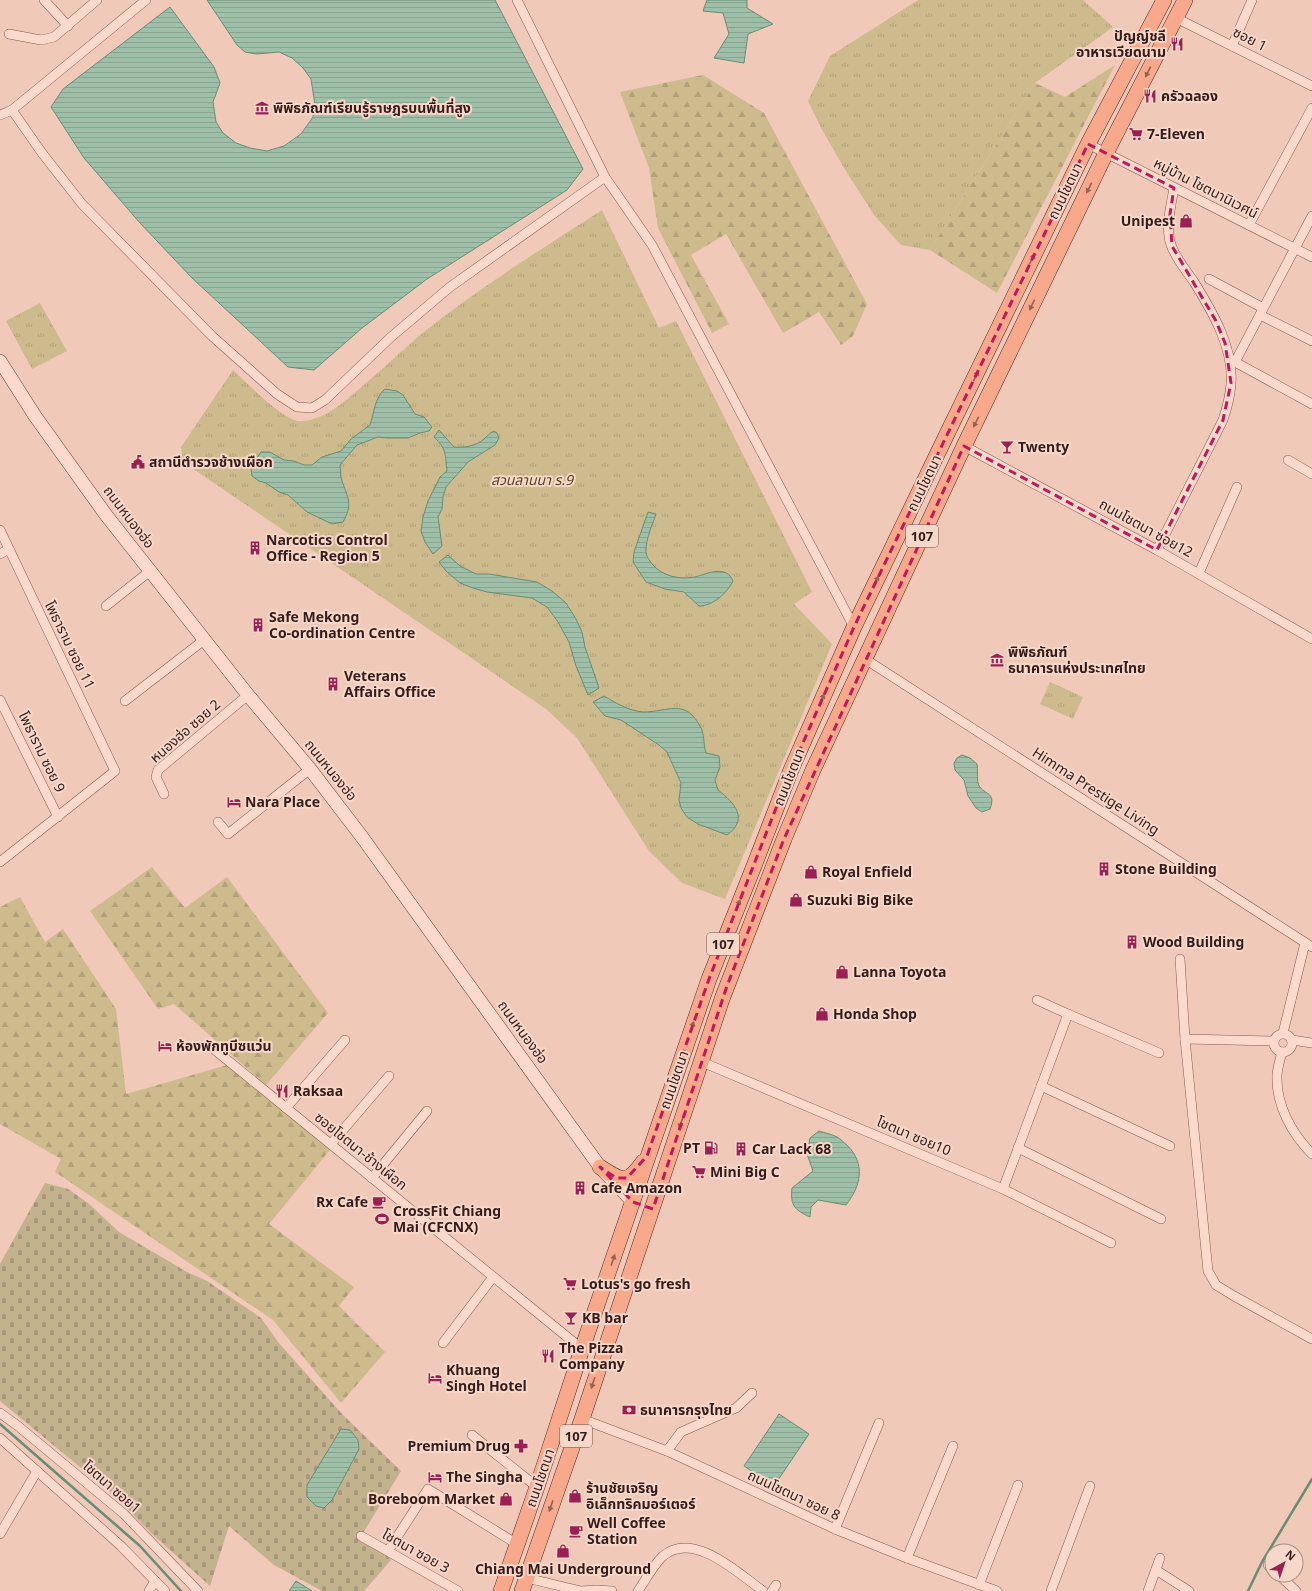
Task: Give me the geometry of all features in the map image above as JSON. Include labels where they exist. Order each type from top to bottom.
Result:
[{"type":"main road","name":"ถนนโชตนา","points":[[500,1591],[537,1487],[582,1349],[633,1202],[647,1156],[709,979],[791,770],[854,627],[1088,144],[1164,0]]},
{"type":"main road","name":"ถนนโชตนา","points":[[524,1584],[582,1419],[627,1279],[727,986],[813,770],[964,446],[1106,153],[1185,0]]},
{"type":"main road","name":"ถนนหนองฮ่อ","points":[[0,361],[35,416],[106,516],[248,695],[310,769],[362,836],[600,1167],[633,1202]]},
{"type":"main road","points":[[709,979],[727,986]]},
{"type":"main road","points":[[600,1167],[616,1178],[627,1178],[636,1172],[647,1156]]},
{"type":"main road","points":[[633,1202],[652,1209]]},
{"type":"street","points":[[44,0],[68,26]]},
{"type":"street","points":[[9,34],[41,40],[54,37],[97,0]]},
{"type":"street","points":[[0,115],[12,110],[146,0]]},
{"type":"street","points":[[517,0],[605,177],[652,245],[854,627]]},
{"type":"street","points":[[1232,46],[1252,0]]},
{"type":"street","name":"ซอย 1","points":[[1176,18],[1312,86]]},
{"type":"street","points":[[1249,225],[1312,108]]},
{"type":"street","points":[[12,110],[42,154],[82,204],[212,336],[278,394],[297,407],[312,408],[325,400],[391,337],[450,287],[605,177]]},
{"type":"street","name":"หมู่บ้าน โชตนานิเวศน์","points":[[1088,144],[1312,257]]},
{"type":"street","points":[[1157,550],[1223,420],[1229,403],[1231,383],[1230,363],[1225,343],[1216,322],[1196,286],[1178,259],[1172,246],[1169,230],[1174,188]]},
{"type":"street","points":[[1312,216],[1234,362],[1312,404]]},
{"type":"street","points":[[1209,279],[1312,341]]},
{"type":"street","name":"ถนนโชตนา ซอย12","points":[[964,446],[1199,573],[1312,639]]},
{"type":"street","points":[[1288,460],[1312,474]]},
{"type":"street","points":[[1199,573],[1238,487]]},
{"type":"street","name":"โพธาราม ซอย 11","points":[[0,530],[115,771],[58,817]]},
{"type":"street","points":[[0,554],[9,549]]},
{"type":"street","points":[[106,606],[150,571]]},
{"type":"street","points":[[125,701],[204,640]]},
{"type":"street","name":"Himma Prestige Living","points":[[865,659],[1309,945]]},
{"type":"street","name":"หนองฮ่อ ซอย 2","points":[[164,794],[156,777],[158,770],[248,695]]},
{"type":"street","name":"โพธาราม ซอย 9","points":[[0,700],[58,817]]},
{"type":"street","points":[[218,822],[228,834],[310,769]]},
{"type":"street","points":[[0,862],[58,817]]},
{"type":"street","points":[[1282,1033],[1309,945]]},
{"type":"street","points":[[1180,959],[1208,1270],[1216,1285],[1228,1293],[1312,1339]]},
{"type":"street","points":[[1037,1000],[1159,1053]]},
{"type":"street","points":[[1003,1189],[1068,1014]]},
{"type":"street","points":[[1282,1033],[1289,1035],[1292,1040],[1290,1049],[1282,1052],[1276,1049],[1274,1041],[1277,1035],[1282,1033]]},
{"type":"street","points":[[1186,1039],[1274,1041]]},
{"type":"street","points":[[286,1108],[344,1040]]},
{"type":"street","points":[[1292,1040],[1312,1043]]},
{"type":"street","name":"ซอยโชตนา-ช้างเผือก","points":[[215,1050],[582,1349]]},
{"type":"street","points":[[1282,1052],[1277,1075],[1278,1095],[1285,1115],[1296,1136],[1312,1154]]},
{"type":"street","name":"โชตนา ซอย10","points":[[702,1062],[1003,1189],[1111,1243]]},
{"type":"street","points":[[331,1144],[389,1076]]},
{"type":"street","points":[[1041,1086],[1170,1146]]},
{"type":"street","points":[[372,1178],[427,1111]]},
{"type":"street","points":[[1018,1148],[1160,1218]]},
{"type":"street","points":[[443,1343],[493,1277]]},
{"type":"street","points":[[667,1451],[681,1432],[736,1408],[752,1393]]},
{"type":"street","name":"โชตนา ซอย1","points":[[0,1412],[124,1514],[198,1591]]},
{"type":"street","name":"ถนนโชตนา ซอย 8","points":[[582,1419],[667,1451],[835,1529],[907,1558],[997,1591]]},
{"type":"street","points":[[835,1529],[879,1423]]},
{"type":"street","points":[[472,1435],[537,1487]]},
{"type":"street","points":[[0,1438],[121,1546],[165,1591]]},
{"type":"street","points":[[907,1558],[953,1446]]},
{"type":"street","points":[[0,1534],[37,1471]]},
{"type":"street","points":[[979,1585],[1018,1485]]},
{"type":"street","points":[[1051,1591],[1090,1486]]},
{"type":"street","points":[[388,1551],[428,1489],[517,1544]]},
{"type":"street","name":"โชตนา ซอย 3","points":[[361,1536],[458,1591]]},
{"type":"street","points":[[638,1591],[663,1556],[682,1548],[690,1548],[714,1556],[763,1591]]},
{"type":"street","points":[[1148,1591],[1160,1558]]},
{"type":"street","points":[[1156,1570],[1189,1591]]},
{"type":"street","points":[[148,1591],[155,1581]]},
{"type":"street","points":[[1288,1583],[1296,1591]]},
{"type":"street","points":[[524,1584],[581,1591],[612,1591]]},
{"type":"highlighted area","points":[[1088,144],[1174,188],[1170,214],[1172,246],[1216,321],[1225,343],[1231,383],[1223,420],[1157,550],[964,446],[784,839],[727,986],[653,1209],[633,1202],[600,1167],[616,1178],[627,1178],[647,1156],[709,979],[791,770],[854,627]]},
{"type":"green space","points":[[918,0],[1083,0],[1113,27],[1035,83],[930,250],[901,245],[874,215],[844,168],[821,128],[808,101],[830,56]]},
{"type":"green space","points":[[1115,65],[997,293],[930,250],[1035,83],[1065,97]]},
{"type":"green space","points":[[703,75],[764,113],[867,304],[853,336],[841,345],[819,312],[783,333],[726,234],[691,255],[729,324],[712,333],[658,228],[649,168],[620,92]]},
{"type":"green space","name":"สวนลานนา ร.9","points":[[602,210],[659,328],[676,321],[812,592],[794,604],[832,644],[725,899],[682,883],[649,851],[577,738],[546,709],[183,462],[181,447],[233,370],[265,400],[292,419],[299,421],[319,417],[339,406],[420,335],[442,318],[509,270]]},
{"type":"green space","points":[[40,303],[67,351],[32,369],[6,321]]},
{"type":"green space","points":[[1050,682],[1083,697],[1073,719],[1040,704]]},
{"type":"green space","points":[[152,867],[185,908],[227,877],[328,1013],[266,1085],[174,1004],[158,1009],[90,911]]},
{"type":"green space","points":[[20,897],[45,942],[63,929],[116,1009],[126,1094],[227,1065],[330,1150],[269,1224],[354,1287],[339,1306],[385,1352],[341,1403],[273,1320],[55,1172],[61,1159],[0,1124],[0,907]]},
{"type":"green space","points":[[45,1183],[68,1189],[88,1203],[119,1232],[187,1272],[207,1281],[261,1318],[278,1342],[343,1415],[401,1471],[363,1533],[391,1560],[364,1591],[322,1591],[274,1565],[229,1526],[210,1586],[150,1532],[115,1496],[0,1401],[0,1264]]},
{"type":"shaded area","points":[[207,0],[495,0],[583,169],[567,190],[427,279],[362,328],[314,370],[288,367],[192,278],[140,223],[84,158],[51,107],[63,89],[170,7],[214,67],[220,83],[213,102],[216,122],[223,133],[236,143],[250,148],[267,151],[284,146],[301,134],[313,117],[315,105],[311,79],[303,68],[292,58],[279,52],[256,54],[245,52],[237,45]]},
{"type":"shaded area","points":[[707,0],[747,0],[747,8],[773,24],[748,34],[744,63],[714,58],[729,34],[723,13],[703,11]]},
{"type":"shaded area","points":[[385,389],[397,391],[403,395],[415,414],[424,417],[432,427],[429,431],[408,438],[378,437],[357,445],[340,465],[341,479],[349,506],[343,522],[332,524],[307,512],[288,495],[279,492],[252,476],[251,467],[261,452],[270,452],[284,460],[294,461],[304,465],[312,465],[322,457],[341,451],[351,439],[370,425],[379,396]]},
{"type":"shaded area","points":[[439,430],[454,447],[474,445],[494,431],[497,433],[499,438],[495,445],[468,462],[446,487],[442,509],[438,517],[442,546],[433,554],[425,542],[421,531],[423,517],[428,501],[440,477],[447,471],[443,449],[434,437]]},
{"type":"shaded area","points":[[648,512],[656,514],[646,546],[647,555],[652,564],[661,572],[671,576],[683,578],[695,577],[710,572],[721,571],[726,573],[733,581],[719,598],[709,604],[699,606],[684,592],[665,589],[646,582],[633,562],[634,552]]},
{"type":"shaded area","points":[[448,555],[460,566],[476,574],[489,574],[537,582],[552,591],[566,603],[582,632],[585,647],[599,688],[588,695],[576,666],[569,642],[558,622],[547,607],[532,598],[487,592],[460,583],[446,571],[439,562]]},
{"type":"shaded area","points":[[604,696],[633,710],[643,712],[675,708],[682,709],[694,717],[702,729],[706,753],[719,756],[720,767],[715,780],[718,790],[730,800],[737,811],[737,823],[734,829],[727,835],[698,824],[687,817],[681,808],[679,800],[681,783],[667,752],[621,720],[605,716],[593,702]]},
{"type":"shaded area","points":[[962,755],[970,758],[977,764],[978,783],[992,799],[990,809],[982,812],[976,808],[968,796],[964,780],[955,770],[954,763],[957,758]]},
{"type":"shaded area","points":[[819,1131],[837,1137],[847,1145],[857,1160],[859,1175],[855,1190],[846,1205],[818,1200],[811,1207],[810,1217],[795,1207],[792,1199],[792,1188],[813,1171],[807,1154],[810,1138]]},
{"type":"shaded area","points":[[779,1414],[809,1434],[774,1486],[744,1466]]},
{"type":"shaded area","points":[[341,1429],[350,1430],[358,1440],[359,1449],[332,1500],[324,1508],[316,1506],[307,1497],[307,1485]]},
{"type":"shaded area","points":[[296,1581],[312,1591],[289,1591]]},
{"type":"waterway","points":[[0,1424],[140,1546],[181,1591]]},
{"type":"waterway","points":[[1248,1591],[1262,1562],[1312,1479]]},
{"type":"place","name":"ปัญญ์ชลี อาหารเวียดนาม","points":[[1177,44]]},
{"type":"place","name":"ครัวฉลอง","points":[[1150,96]]},
{"type":"place","name":"พิพิธภัณฑ์เรียนรู้ราษฎรบนพื้นที่สูง","points":[[262,108]]},
{"type":"place","name":"7-Eleven","points":[[1136,134]]},
{"type":"place","name":"Unipest","points":[[1186,221]]},
{"type":"place","name":"Twenty","points":[[1007,447]]},
{"type":"place","name":"สถานีตำรวจช้างเผือก","points":[[138,462]]},
{"type":"place","name":"Narcotics Control Office - Region 5","points":[[255,548]]},
{"type":"place","name":"Safe Mekong Co-ordination Centre","points":[[258,625]]},
{"type":"place","name":"พิพิธภัณฑ์ ธนาคารแห่งประเทศไทย","points":[[997,660]]},
{"type":"place","name":"Veterans Affairs Office","points":[[333,684]]},
{"type":"place","name":"Nara Place","points":[[234,802]]},
{"type":"place","name":"Stone Building","points":[[1104,869]]},
{"type":"place","name":"Royal Enfield","points":[[811,872]]},
{"type":"place","name":"Suzuki Big Bike","points":[[796,900]]},
{"type":"place","name":"Wood Building","points":[[1132,942]]},
{"type":"place","name":"Lanna Toyota","points":[[842,972]]},
{"type":"place","name":"Honda Shop","points":[[822,1014]]},
{"type":"place","name":"ห้องพักทูบีซแว่น","points":[[165,1046]]},
{"type":"place","name":"Raksaa","points":[[282,1091]]},
{"type":"place","name":"PT","points":[[711,1148]]},
{"type":"place","name":"Car Lack 68","points":[[741,1149]]},
{"type":"place","name":"Mini Big C","points":[[699,1172]]},
{"type":"place","name":"Cafe Amazon","points":[[580,1188]]},
{"type":"place","name":"Rx Cafe","points":[[379,1202]]},
{"type":"place","name":"CrossFit Chiang Mai (CFCNX)","points":[[382,1219]]},
{"type":"place","name":"Lotus's go fresh","points":[[570,1284]]},
{"type":"place","name":"KB bar","points":[[571,1318]]},
{"type":"place","name":"The Pizza Company","points":[[548,1356]]},
{"type":"place","name":"Khuang Singh Hotel","points":[[435,1378]]},
{"type":"place","name":"ธนาคารกรุงไทย","points":[[629,1410]]},
{"type":"place","name":"Premium Drug","points":[[521,1446]]},
{"type":"place","name":"The Singha","points":[[435,1477]]},
{"type":"place","name":"ร้านชัยเจริญ อิเล็กทริคมอร์เตอร์","points":[[575,1496]]},
{"type":"place","name":"Boreboom Market","points":[[506,1499]]},
{"type":"place","name":"Well Coffee Station","points":[[576,1531]]},
{"type":"place","name":"Chiang Mai Underground","points":[[563,1551]]}]
